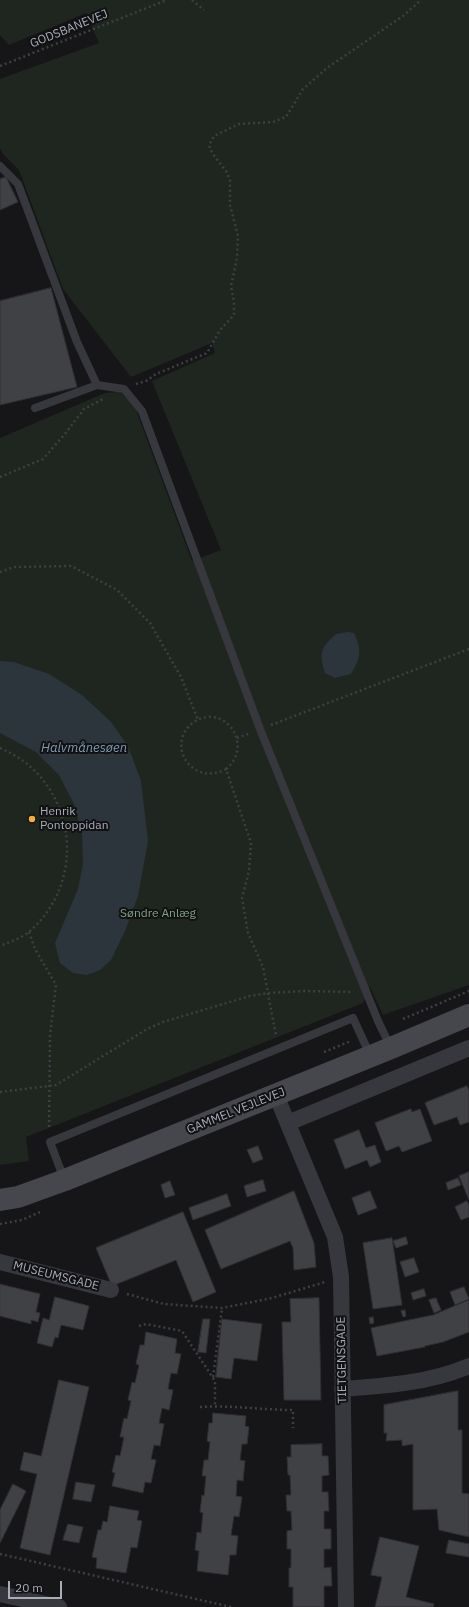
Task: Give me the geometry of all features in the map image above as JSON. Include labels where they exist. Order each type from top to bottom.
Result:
[{"type":"street","name":"GAMMEL VEJLEVEJ","points":[[0,1200],[18,1197],[65,1180],[469,1015]]},
{"type":"street","points":[[288,1123],[469,1048]]},
{"type":"street","name":"TIETGENSGADE","points":[[276,1095],[335,1237],[341,1277],[346,1607]]},
{"type":"street","name":"MUSEUMSGADE","points":[[0,1262],[111,1290]]},
{"type":"street","points":[[342,1389],[397,1385],[431,1378],[469,1366]]},
{"type":"street","points":[[0,1594],[59,1607]]},
{"type":"lane","points":[[0,166],[18,184],[77,342],[97,385]]},
{"type":"lane","points":[[35,408],[97,385],[124,389],[142,411],[260,729],[378,1020],[391,1048]]},
{"type":"lane","points":[[65,1180],[50,1142],[353,1018],[370,1056]]},
{"type":"path","name":"GODSBANEVEJ","points":[[0,66],[167,0]]},
{"type":"path","points":[[192,0],[204,10]]},
{"type":"path","points":[[146,381],[156,374],[207,353],[220,330],[234,315],[234,302],[231,286],[237,258],[238,236],[230,205],[230,180],[226,171],[212,153],[209,145],[214,136],[239,124],[273,122],[286,117],[303,89],[327,68],[403,16],[421,0]]},
{"type":"path","points":[[0,477],[43,459],[84,409],[124,389]]},
{"type":"path","points":[[0,572],[14,567],[70,566],[117,590],[150,623],[181,677],[198,720]]},
{"type":"path","points":[[237,738],[469,649]]},
{"type":"path","points":[[212,718],[225,722],[231,727],[237,738],[238,747],[234,761],[226,769],[215,774],[205,774],[192,768],[185,760],[182,751],[181,743],[183,735],[189,726],[198,720],[212,718]]},
{"type":"path","points":[[0,748],[13,753],[33,768],[50,788],[61,811],[67,837],[66,862],[61,888],[45,916],[29,932],[0,946]]},
{"type":"path","points":[[226,769],[251,843],[249,872],[242,898],[248,933],[263,967],[275,1031]]},
{"type":"path","points":[[29,932],[36,949],[56,985],[50,1035],[49,1125]]},
{"type":"path","points":[[0,1092],[56,1086],[147,1029],[162,1022],[250,996],[268,993],[304,991],[340,991]]},
{"type":"path","points":[[111,1290],[164,1304],[222,1308],[272,1298],[341,1277]]},
{"type":"path","points":[[213,1378],[222,1308]]},
{"type":"path","points":[[139,1326],[146,1324],[182,1331],[215,1382],[215,1406]]},
{"type":"path","points":[[200,1407],[215,1406],[293,1410],[293,1428]]},
{"type":"path","points":[[0,1554],[231,1607]]},
{"type":"green space","name":"Søndre Anlæg","points":[[0,0],[469,0],[469,985],[383,1015],[370,987],[363,1003],[26,1137],[29,1161],[0,1165],[0,438],[105,393],[120,392],[135,407],[192,561],[221,550],[152,381],[215,353],[212,343],[131,377],[63,289],[19,170],[3,154],[0,148],[0,79],[99,43],[86,13],[9,45],[0,35]]},
{"type":"water","points":[[347,632],[354,633],[358,645],[359,654],[357,663],[351,674],[335,678],[325,673],[322,660],[322,651],[327,643],[336,634]]},
{"type":"water","name":"Halvmånesøen","points":[[0,661],[14,662],[49,674],[82,695],[111,722],[128,746],[141,781],[148,841],[138,896],[125,931],[111,960],[100,970],[87,975],[73,973],[60,963],[55,943],[78,889],[83,864],[82,833],[74,804],[59,775],[36,752],[0,733]]},
{"type":"building","points":[[6,177],[18,202],[0,210],[0,179]]},
{"type":"building","points":[[51,288],[77,387],[0,405],[0,301]]},
{"type":"building","points":[[467,1086],[469,1091],[469,1122],[460,1125],[457,1117],[434,1125],[425,1103]]},
{"type":"building","points":[[411,1109],[412,1112],[420,1109],[432,1141],[402,1152],[399,1146],[386,1151],[375,1123]]},
{"type":"building","points":[[359,1130],[366,1148],[375,1145],[381,1162],[370,1167],[367,1160],[345,1169],[334,1140]]},
{"type":"building","points":[[258,1146],[263,1159],[253,1163],[247,1150]]},
{"type":"building","points":[[469,1172],[469,1200],[459,1176]]},
{"type":"building","points":[[458,1178],[461,1185],[448,1190],[446,1183]]},
{"type":"building","points":[[263,1180],[266,1191],[247,1197],[244,1186]]},
{"type":"building","points":[[170,1181],[175,1195],[165,1198],[161,1185]]},
{"type":"building","points":[[294,1191],[314,1243],[316,1267],[294,1270],[293,1248],[290,1241],[221,1269],[205,1230]]},
{"type":"building","points":[[370,1191],[377,1208],[358,1215],[352,1198]]},
{"type":"building","points":[[227,1194],[231,1206],[193,1220],[189,1208]]},
{"type":"building","points":[[467,1201],[469,1205],[469,1217],[461,1220],[455,1207]]},
{"type":"building","points":[[183,1212],[216,1292],[193,1302],[176,1260],[112,1286],[96,1248]]},
{"type":"building","points":[[406,1237],[408,1244],[396,1248],[393,1241]]},
{"type":"building","points":[[392,1238],[402,1305],[373,1309],[363,1243]]},
{"type":"building","points":[[414,1258],[419,1272],[405,1277],[400,1262]]},
{"type":"building","points":[[0,1284],[40,1294],[36,1312],[40,1313],[38,1322],[31,1320],[31,1324],[0,1316]]},
{"type":"building","points":[[464,1287],[469,1299],[455,1305],[450,1292]]},
{"type":"building","points":[[424,1289],[426,1296],[413,1300],[411,1293]]},
{"type":"building","points":[[55,1297],[89,1306],[83,1330],[61,1325],[58,1338],[55,1337],[52,1347],[37,1343],[43,1318],[49,1320]]},
{"type":"building","points":[[319,1298],[321,1400],[284,1400],[282,1322],[291,1322],[290,1299]]},
{"type":"building","points":[[436,1298],[441,1310],[434,1313],[429,1300]]},
{"type":"building","points":[[469,1300],[469,1332],[425,1347],[377,1356],[371,1328],[433,1315]]},
{"type":"building","points":[[405,1310],[406,1316],[403,1317],[401,1311]]},
{"type":"building","points":[[373,1317],[374,1323],[370,1324],[369,1318]]},
{"type":"building","points":[[203,1319],[210,1319],[206,1353],[198,1352]]},
{"type":"building","points":[[222,1319],[262,1324],[257,1361],[234,1358],[231,1379],[216,1377]]},
{"type":"building","points":[[146,1332],[177,1339],[175,1353],[181,1354],[177,1374],[171,1373],[168,1389],[173,1390],[169,1410],[162,1408],[159,1423],[164,1424],[160,1446],[154,1445],[151,1459],[156,1460],[151,1483],[145,1482],[143,1493],[112,1486],[115,1473],[112,1472],[116,1455],[120,1456],[124,1437],[120,1437],[124,1418],[127,1419],[131,1401],[128,1400],[132,1382],[135,1383],[139,1365],[136,1364],[140,1345],[144,1345]]},
{"type":"building","points":[[59,1380],[89,1387],[50,1555],[20,1548],[37,1474],[20,1470],[24,1452],[41,1456]]},
{"type":"building","points":[[458,1391],[458,1430],[462,1430],[462,1493],[469,1494],[469,1537],[439,1530],[437,1509],[413,1510],[413,1444],[402,1446],[402,1440],[386,1441],[387,1433],[384,1433],[384,1405]]},
{"type":"building","points":[[213,1413],[246,1416],[245,1426],[249,1427],[247,1444],[242,1444],[240,1460],[245,1461],[243,1481],[237,1480],[236,1496],[242,1497],[239,1517],[234,1516],[231,1535],[238,1536],[236,1555],[230,1555],[228,1575],[197,1571],[199,1551],[195,1550],[197,1532],[201,1533],[203,1513],[200,1512],[202,1495],[204,1496],[206,1476],[202,1476],[204,1460],[208,1460],[210,1442],[207,1441],[209,1423],[212,1423]]},
{"type":"building","points":[[322,1444],[322,1456],[328,1456],[329,1475],[322,1476],[322,1492],[328,1492],[329,1511],[324,1511],[324,1529],[331,1529],[331,1549],[324,1549],[324,1568],[331,1567],[332,1586],[324,1586],[324,1607],[293,1607],[293,1587],[289,1587],[291,1549],[287,1549],[287,1531],[292,1530],[291,1511],[287,1511],[286,1495],[291,1495],[287,1457],[291,1457],[291,1445]]},
{"type":"building","points":[[76,1482],[95,1485],[91,1502],[73,1499]]},
{"type":"building","points":[[13,1484],[26,1491],[0,1543],[0,1510]]},
{"type":"building","points":[[110,1506],[139,1511],[137,1520],[142,1521],[137,1548],[131,1547],[126,1573],[96,1568],[97,1558],[92,1557],[98,1530],[101,1530],[103,1521],[107,1522]]},
{"type":"building","points":[[68,1524],[83,1527],[79,1543],[63,1540]]},
{"type":"building","points":[[380,1537],[419,1546],[406,1597],[434,1604],[433,1607],[375,1607],[382,1577],[371,1575]]},
{"type":"building","points":[[449,1540],[469,1544],[469,1557],[446,1553]]},
{"type":"place","name":"Henrik Pontoppidan","points":[[32,819]]}]
